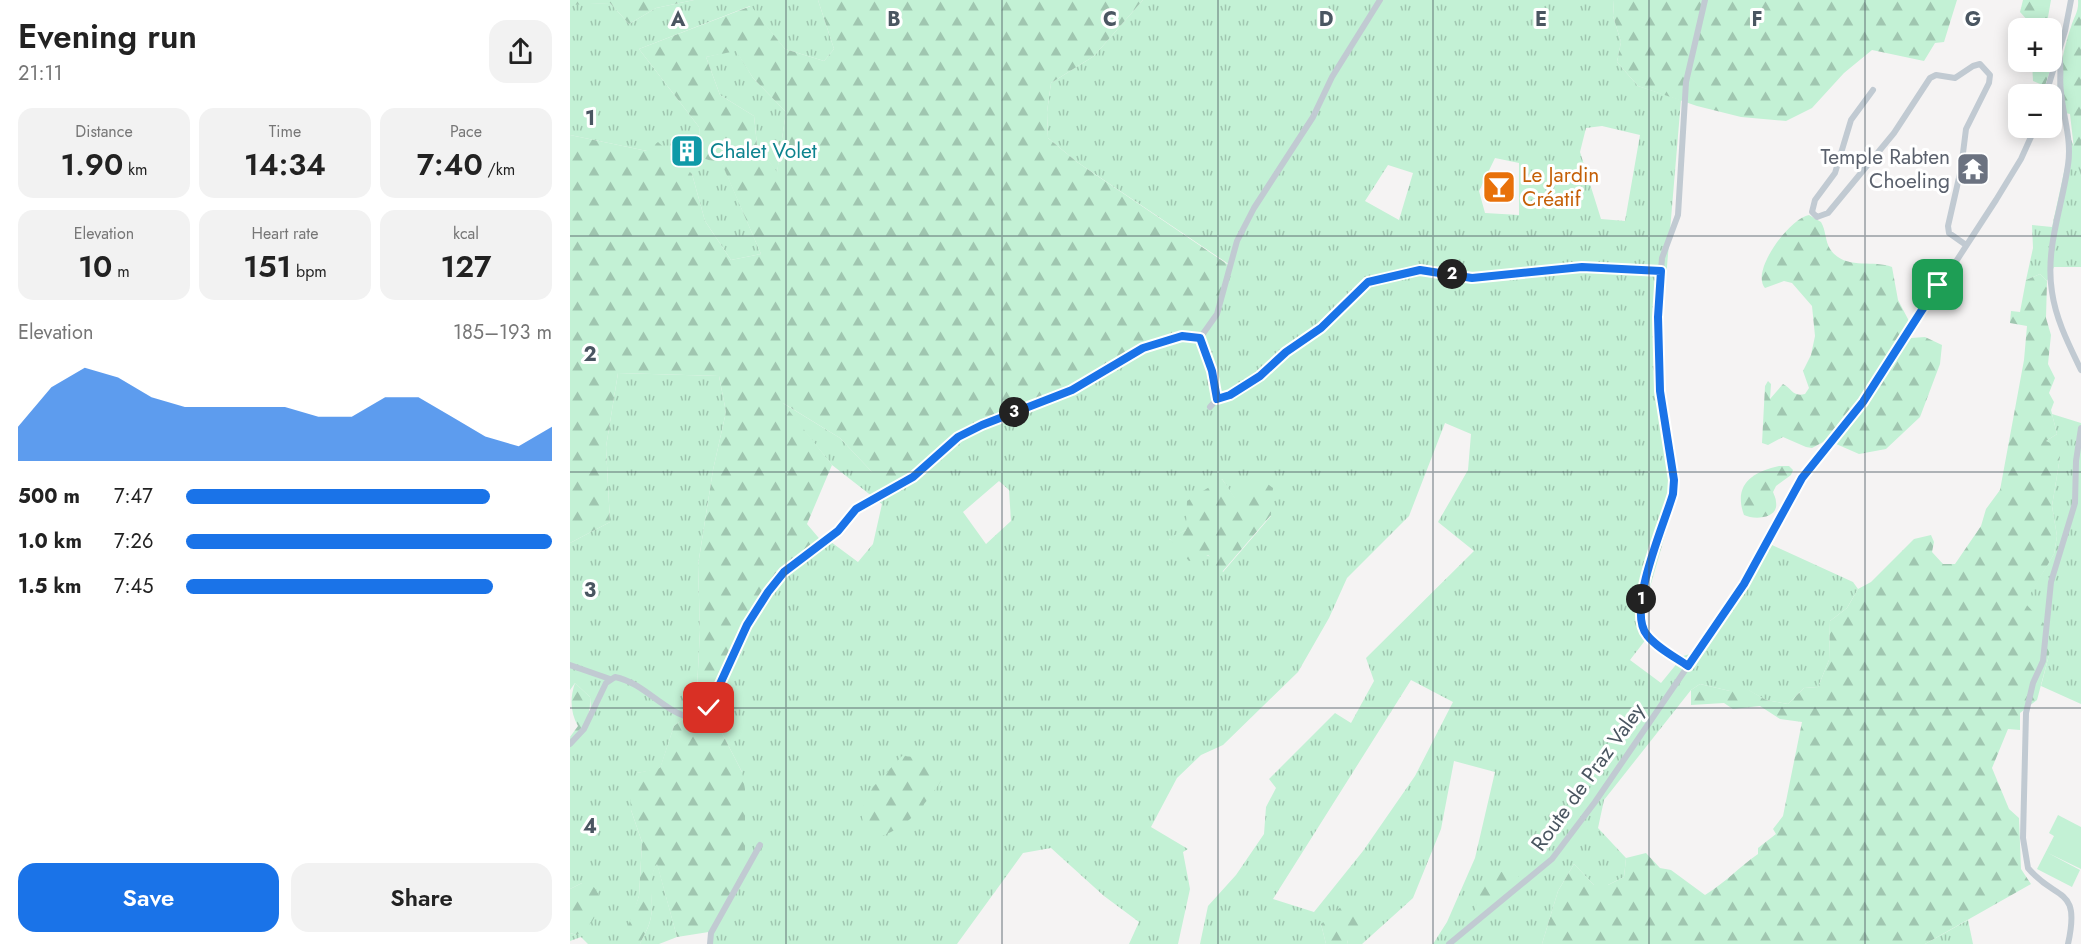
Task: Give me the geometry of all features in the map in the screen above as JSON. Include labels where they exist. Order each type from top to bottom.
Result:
[{"type":"street","points":[[1200,338],[1217,314],[1237,241],[1254,208],[1313,117],[1332,77],[1380,0]]},
{"type":"street","points":[[1688,666],[1647,636],[1641,626],[1639,608],[1642,589],[1673,494],[1674,480],[1660,391],[1658,317],[1662,258],[1678,215],[1681,132],[1686,82],[1705,0]]},
{"type":"street","points":[[2062,41],[2071,0]]},
{"type":"street","points":[[1873,90],[1851,120],[1835,173],[1812,206],[1812,212],[1817,217],[1828,213],[1894,133],[1930,78],[1936,75],[1956,78],[1972,66],[1980,64],[1990,75],[1989,83],[1966,129],[1948,226],[1949,233],[1966,245]]},
{"type":"street","points":[[2060,72],[2061,94],[2069,132],[2069,148],[2054,228],[2052,292],[2057,315],[2081,370]]},
{"type":"street","name":"Route de Praz Valey","points":[[1449,944],[1552,859],[1595,802],[1744,584],[1811,464],[1863,402],[1966,245],[2020,159],[2030,138]]},
{"type":"street","points":[[1210,407],[1217,399],[1230,395],[1260,376],[1286,352],[1321,328],[1368,282],[1420,270],[1472,278],[1582,267],[1661,271]]},
{"type":"street","points":[[570,665],[609,679],[622,678],[640,687],[678,713],[693,718],[701,715],[714,701],[747,625],[768,592],[784,572],[838,531],[856,509],[913,477],[958,437],[982,425],[1072,390],[1143,348],[1182,336],[1200,338]]},
{"type":"street","points":[[1200,338],[1212,371],[1217,399]]},
{"type":"street","points":[[2068,944],[2080,913],[2071,898],[2028,868],[2023,838],[2022,794],[2027,746],[2026,713],[2033,683],[2043,661],[2051,582],[2076,503],[2076,461],[2081,428]]},
{"type":"street","points":[[570,744],[585,729],[601,690],[609,679]]},
{"type":"street","points":[[710,944],[711,933],[760,845]]},
{"type":"green space","points":[[570,0],[694,0],[656,8],[629,24],[610,3],[570,5]]},
{"type":"green space","points":[[694,0],[818,0],[834,49],[824,61],[785,49],[750,6],[639,49],[699,127],[702,158],[722,163],[761,254],[731,260],[705,221],[692,174],[647,151],[570,135],[570,4],[610,3],[629,24],[656,8]]},
{"type":"green space","points":[[818,0],[1143,0],[1094,56],[1051,83],[1047,112],[1048,138],[1077,162],[1230,266],[1217,314],[1200,338],[1165,341],[1149,347],[1072,390],[971,430],[942,449],[894,488],[872,472],[840,438],[783,403],[832,465],[807,524],[823,543],[784,572],[747,625],[709,708],[742,772],[745,789],[745,870],[715,931],[677,937],[657,864],[651,885],[652,913],[649,924],[640,944],[630,944],[624,937],[639,896],[642,842],[631,810],[630,789],[637,773],[660,768],[674,726],[696,709],[700,630],[698,565],[713,470],[726,412],[719,376],[618,373],[606,447],[610,522],[570,543],[570,135],[647,151],[658,142],[692,174],[705,221],[731,260],[761,254],[722,164],[702,158],[699,127],[639,49],[751,6],[785,49],[824,61],[834,49]],"holes":[[[736,51],[753,78],[786,112],[777,172],[757,145],[754,116],[720,95],[706,57]]]},
{"type":"green space","points":[[1143,0],[1614,0],[1613,16],[1621,42],[1617,62],[1638,86],[1681,100],[1663,314],[1663,383],[1668,430],[1678,481],[1676,497],[1644,608],[1644,625],[1650,634],[1630,660],[1661,683],[1683,656],[1690,654],[1696,648],[1742,582],[1767,540],[1772,545],[1853,582],[1858,589],[1847,608],[1830,621],[1829,660],[1818,687],[1804,688],[1788,704],[1766,700],[1730,680],[1730,691],[1700,684],[1691,690],[1604,800],[1598,828],[1626,858],[1624,877],[1608,885],[1594,885],[1574,864],[1558,891],[1542,944],[1433,944],[1447,922],[1475,858],[1495,772],[1454,761],[1441,829],[1413,898],[1362,944],[1348,944],[1347,940],[1321,924],[1326,944],[1200,944],[1208,906],[1236,875],[1264,834],[1266,807],[1276,788],[1269,779],[1335,713],[1351,723],[1374,681],[1366,658],[1474,551],[1438,522],[1468,470],[1471,434],[1445,423],[1409,516],[1347,578],[1329,618],[1298,672],[1223,745],[1201,755],[1177,778],[1151,827],[1188,849],[1183,852],[1190,889],[1178,944],[1129,944],[1139,922],[1104,896],[1051,848],[1023,853],[957,944],[711,944],[742,772],[709,708],[747,625],[784,572],[823,543],[831,542],[858,562],[873,544],[882,504],[832,465],[781,402],[840,438],[872,472],[935,455],[1230,265],[1077,162],[1048,138],[1047,112],[1051,83],[1094,56]],"holes":[[[1602,126],[1640,135],[1625,221],[1601,219],[1580,152],[1586,128]],[[1495,158],[1519,163],[1519,215],[1485,213],[1479,191]],[[1388,165],[1413,173],[1399,220],[1365,201]],[[1222,479],[1235,499],[1271,516],[1223,572],[1211,557],[1169,539],[1186,530]],[[999,481],[1009,490],[1011,521],[986,544],[963,512]],[[1411,680],[1453,702],[1415,776],[1363,851],[1314,912],[1273,899]]]},
{"type":"green space","points":[[1614,0],[1957,0],[1944,42],[1935,43],[1924,61],[1872,50],[1844,73],[1812,108],[1786,121],[1741,117],[1697,106],[1638,86],[1617,62],[1621,42],[1613,16]]},
{"type":"green space","points":[[2023,0],[2051,0],[2048,18],[2025,18],[2020,12]]},
{"type":"green space","points":[[2078,0],[2081,0],[2081,175],[2075,158],[2070,114],[2062,112],[2062,84],[2058,84],[2060,72],[2062,72],[2063,56]]},
{"type":"green space","points":[[736,50],[753,78],[786,112],[777,173],[757,145],[754,116],[720,95],[706,57]]},
{"type":"green space","points":[[2033,72],[2049,72],[2046,84],[2033,81]]},
{"type":"green space","points":[[2068,133],[2081,162],[2081,267],[2054,267],[2047,281],[2040,274],[2026,280],[2033,248],[2032,225],[2052,227],[2066,163]]},
{"type":"green space","points":[[1809,215],[1821,222],[1828,246],[1836,256],[1851,262],[1892,267],[1898,300],[1909,321],[1911,338],[1925,337],[1942,345],[1940,364],[1920,417],[1886,449],[1859,454],[1827,440],[1812,448],[1783,437],[1768,445],[1762,443],[1765,386],[1768,381],[1771,384],[1770,399],[1783,384],[1797,394],[1805,394],[1809,388],[1803,371],[1811,355],[1815,336],[1812,306],[1792,283],[1784,281],[1765,288],[1762,280],[1767,258],[1774,246],[1792,225]]},
{"type":"green space","points":[[2040,274],[2047,281],[2046,318],[2051,335],[2048,364],[2055,378],[2049,393],[2054,402],[2051,410],[2057,434],[2046,441],[2057,446],[2060,457],[2052,506],[2057,536],[2054,554],[2025,603],[2048,628],[2050,651],[2037,700],[2020,713],[2020,730],[2008,729],[1992,768],[2009,809],[2019,818],[2021,869],[2031,884],[1925,944],[1542,944],[1558,891],[1574,864],[1594,885],[1608,885],[1624,877],[1626,858],[1646,853],[1660,868],[1671,870],[1705,895],[1758,854],[1758,848],[1776,834],[1773,829],[1783,816],[1802,722],[1780,719],[1760,706],[1733,709],[1724,703],[1691,705],[1691,690],[1700,684],[1730,691],[1730,679],[1766,700],[1788,704],[1804,688],[1818,687],[1829,660],[1830,621],[1847,608],[1858,589],[1871,582],[1914,539],[1931,535],[1934,542],[1932,552],[1943,564],[1955,564],[1981,526],[1986,509],[2000,490],[2024,360],[2027,326],[2010,323],[2011,311],[2020,312],[2026,280]]},
{"type":"green space","points":[[618,373],[719,376],[726,412],[713,470],[698,565],[700,630],[696,709],[674,726],[660,769],[637,773],[631,810],[642,842],[639,896],[633,915],[630,944],[588,944],[581,937],[570,941],[570,933],[577,935],[582,883],[570,889],[570,737],[573,740],[591,710],[590,697],[575,683],[570,690],[570,543],[610,522],[606,447]]},
{"type":"green space","points":[[2052,414],[2081,423],[2081,704],[2041,686],[2050,651],[2024,603],[2054,554],[2057,536],[2052,506],[2060,457],[2046,441],[2057,434]]},
{"type":"green space","points":[[1779,466],[1789,466],[1793,470],[1791,475],[1776,486],[1773,492],[1776,502],[1774,512],[1759,518],[1744,515],[1741,496],[1747,481],[1761,472]]},
{"type":"green space","points":[[1222,479],[1235,498],[1261,479],[1273,488],[1271,515],[1222,572],[1208,567],[1211,558],[1208,555],[1189,561],[1169,538],[1186,530],[1187,501]]},
{"type":"green space","points":[[575,683],[590,697],[590,703],[586,720],[573,740],[570,737],[578,726],[573,715],[572,704]]},
{"type":"green space","points":[[902,756],[915,757],[941,781],[910,819],[891,832],[866,840],[861,811],[873,787]]},
{"type":"green space","points":[[2058,815],[2081,827],[2081,869],[2048,853],[2080,870],[2072,887],[2037,869],[2054,836],[2049,833]]},
{"type":"green space","points":[[657,863],[677,937],[659,944],[640,944],[650,921],[651,879]]},
{"type":"green space","points":[[1514,868],[1521,881],[1481,916],[1474,913],[1484,877]]},
{"type":"green space","points":[[582,883],[594,887],[603,901],[592,922],[577,935],[570,933],[570,889]]},
{"type":"green space","points":[[1349,900],[1370,925],[1347,940],[1348,944],[1326,944],[1321,924]]},
{"type":"green space","points":[[1968,920],[1973,944],[1925,944]]},
{"type":"place","name":"Chalet Volet","points":[[687,151]]},
{"type":"place","name":"Temple Rabten Choeling","points":[[1973,169]]},
{"type":"place","name":"Le Jardin Créatif","points":[[1499,187]]},
{"type":"route","points":[[709,708],[747,625],[784,572],[838,531],[856,509],[913,477],[935,455],[958,437],[982,425],[1072,390],[1143,348],[1182,336],[1200,338],[1212,371],[1217,399],[1230,395],[1260,376],[1286,352],[1321,328],[1368,282],[1420,270],[1472,278],[1582,267],[1661,271],[1658,317],[1660,391],[1664,430],[1674,480],[1673,494],[1642,589],[1639,608],[1641,626],[1647,636],[1688,666],[1744,584],[1777,528],[1802,478],[1816,457],[1863,402],[1903,343],[1938,285]]}]
